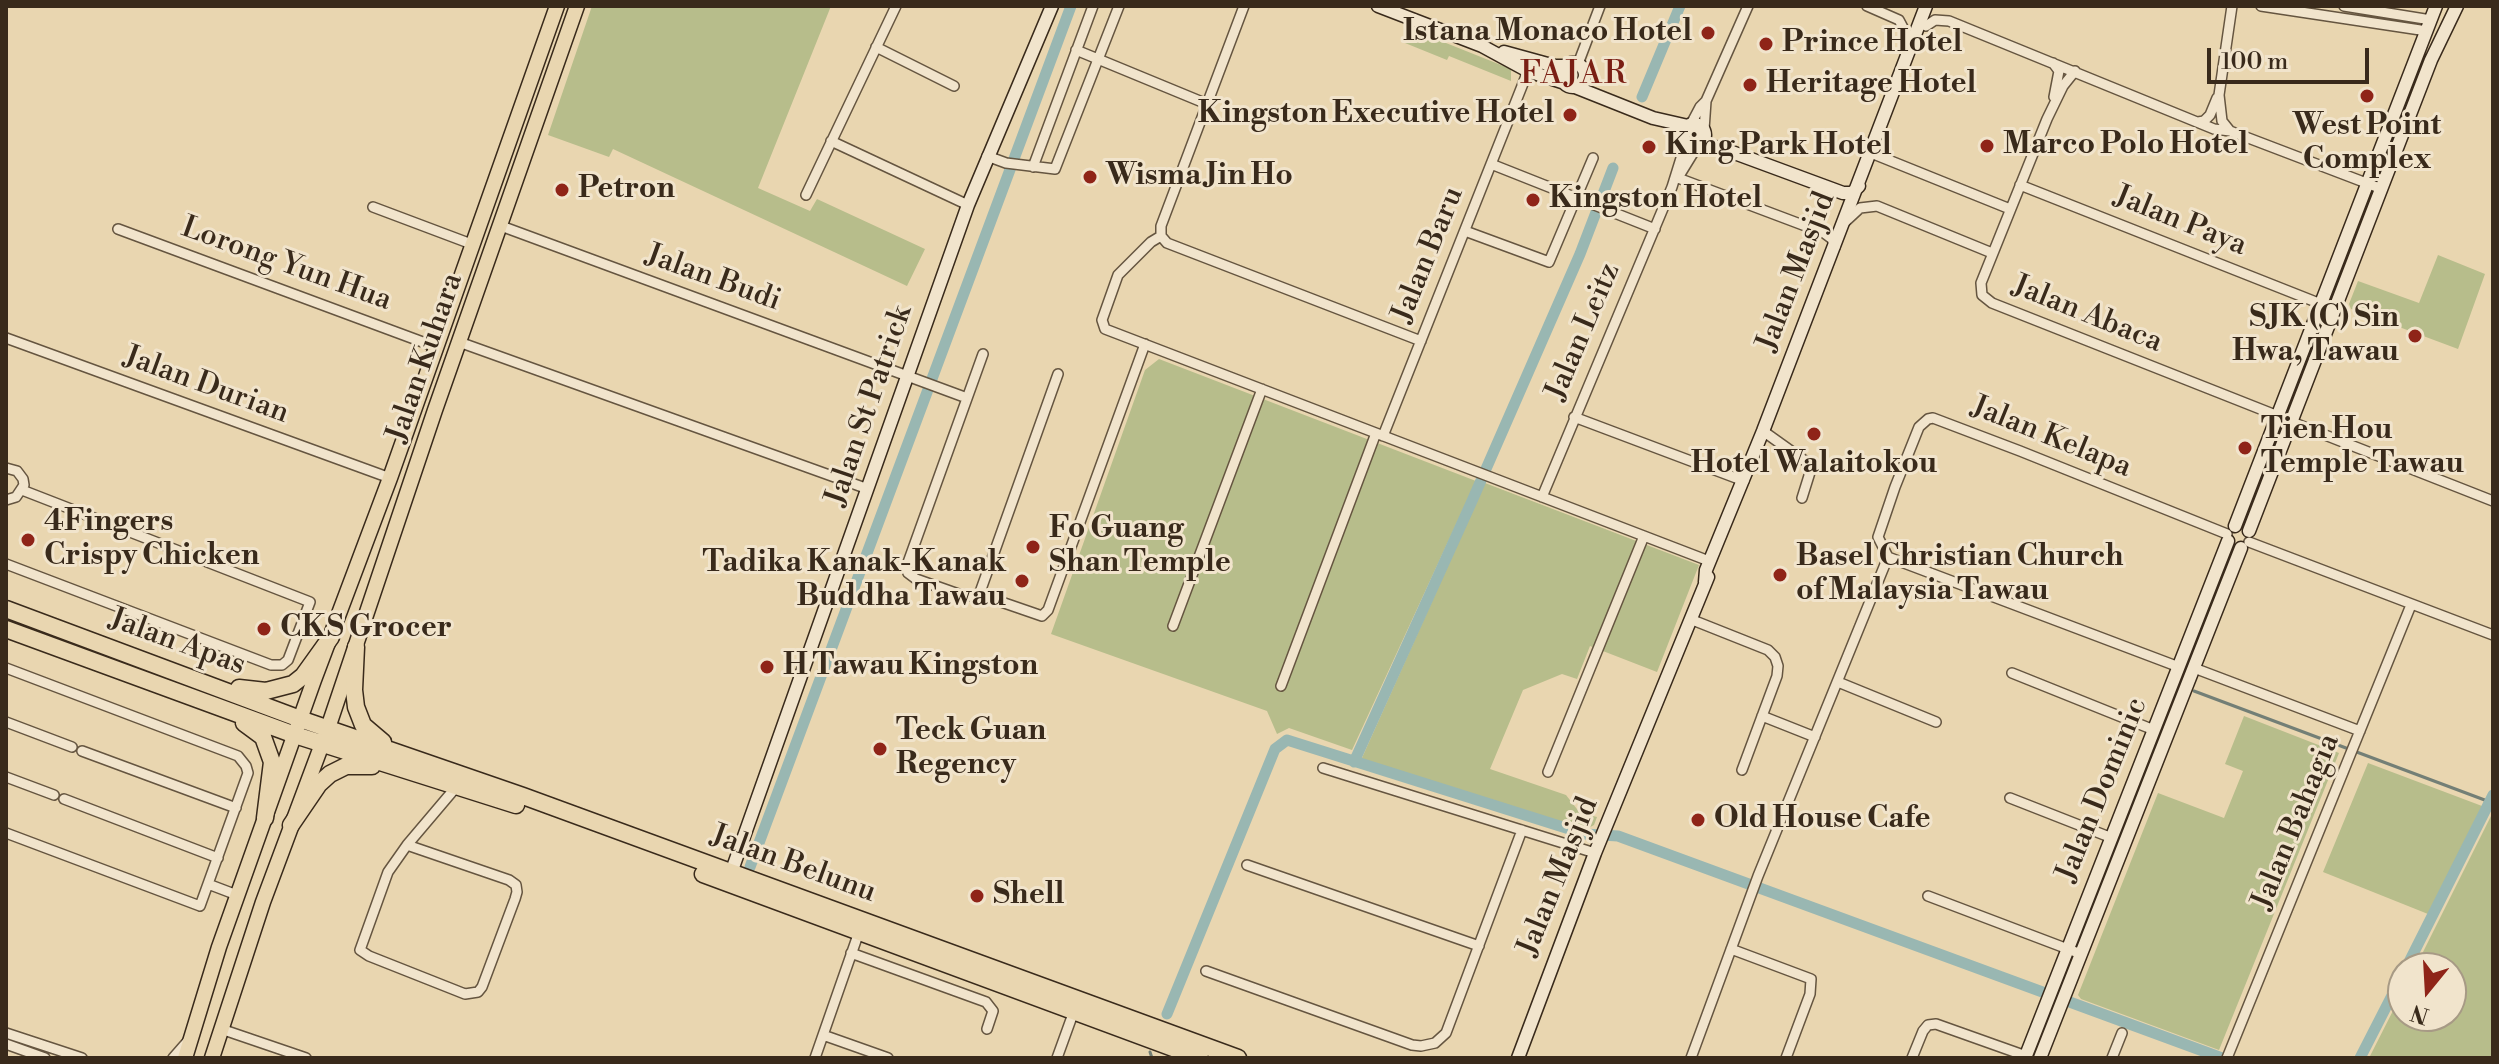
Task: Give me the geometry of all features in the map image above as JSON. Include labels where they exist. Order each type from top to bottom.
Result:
[{"type":"highway","name":"Jalan Apas","points":[[6,609],[205,683],[298,727]]},
{"type":"highway","name":"Jalan Apas","points":[[6,629],[199,700],[325,736]]},
{"type":"highway","points":[[205,683],[253,690],[279,689],[293,684],[303,676],[331,637]]},
{"type":"highway","points":[[356,647],[354,690],[363,725],[403,761]]},
{"type":"highway","points":[[199,700],[254,729],[263,737],[272,762],[265,818]]},
{"type":"highway","name":"Jalan Belunu","points":[[325,736],[731,873],[1238,1058]]},
{"type":"highway","points":[[291,825],[319,784],[330,774],[346,766],[403,761]]},
{"type":"highway","name":"Jalan Belunu","points":[[403,761],[457,786],[517,805],[1074,1011],[1177,1054],[1200,1058]]},
{"type":"main road","name":"Jalan Kuhara","points":[[212,1058],[577,6]]},
{"type":"main road","name":"Jalan Kuhara","points":[[185,1058],[237,895],[560,8]]},
{"type":"street","points":[[806,195],[896,6]]},
{"type":"street","points":[[1033,167],[1093,6]]},
{"type":"street","points":[[987,156],[1050,170],[1057,166],[1119,6]]},
{"type":"street","points":[[1244,6],[1161,226],[1161,236],[1167,243],[1421,341]]},
{"type":"street","points":[[1378,6],[1546,70],[1570,85],[1736,153],[1843,193],[1852,193],[1859,186]]},
{"type":"street","points":[[1570,85],[1562,77],[1576,68],[1600,6]]},
{"type":"street","points":[[1672,187],[1694,134],[1700,107],[1706,101],[1748,6]]},
{"type":"street","points":[[1867,6],[1899,20],[1908,37],[1909,47]]},
{"type":"street","name":"Jalan Masjid","points":[[1705,582],[1709,561],[1744,481],[1926,6]]},
{"type":"street","points":[[1905,64],[1912,57],[1935,6]]},
{"type":"street","points":[[2230,131],[2222,121],[2219,95],[2232,6]]},
{"type":"street","points":[[2261,6],[2433,16]]},
{"type":"street","points":[[2344,6],[2433,16],[2445,28]]},
{"type":"street","name":"Jalan Dominic","points":[[2040,1058],[2445,28],[2457,6]]},
{"type":"street","name":"Jalan St Patrick","points":[[731,873],[968,205],[1048,7]]},
{"type":"street","name":"Jalan Dominic","points":[[2025,1057],[2433,16]]},
{"type":"street","points":[[1926,26],[1935,20],[1949,21],[2214,129],[2230,131],[2382,189]]},
{"type":"street","points":[[1482,46],[1528,71],[1530,68],[1576,68]]},
{"type":"street","points":[[876,47],[954,86]]},
{"type":"street","points":[[1076,50],[1207,104]]},
{"type":"street","points":[[2053,63],[2059,71],[2053,105]]},
{"type":"street","points":[[1570,85],[1584,80],[1576,68]]},
{"type":"street","points":[[1576,68],[1603,97]]},
{"type":"street","points":[[1520,92],[1546,70]]},
{"type":"street","name":"Jalan Baru","points":[[1281,686],[1379,434],[1421,341],[1528,71]]},
{"type":"street","points":[[2053,105],[2075,71]]},
{"type":"street","points":[[2198,122],[2210,115],[2219,95]]},
{"type":"street","name":"Jalan Abaca","points":[[2053,105],[1992,253],[1981,283],[1982,295],[1986,300],[2278,416]]},
{"type":"street","points":[[1672,187],[1694,134]]},
{"type":"street","points":[[831,141],[968,205]]},
{"type":"street","points":[[1871,153],[2010,209]]},
{"type":"street","points":[[1465,231],[1549,262],[1593,158]]},
{"type":"street","points":[[1491,164],[1655,229]]},
{"type":"street","points":[[1678,178],[1824,233],[1832,239],[1835,247]]},
{"type":"street","name":"Jalan Paya","points":[[2020,185],[2321,304]]},
{"type":"street","name":"Jalan Leitz","points":[[1542,497],[1672,187]]},
{"type":"street","points":[[1845,222],[1860,208],[1877,206],[1992,253]]},
{"type":"street","points":[[373,207],[474,245]]},
{"type":"street","name":"Jalan Budi","points":[[501,226],[967,398]]},
{"type":"street","name":"Lorong Yun Hua","points":[[118,229],[436,347]]},
{"type":"street","points":[[1161,236],[1118,275],[1102,320],[1105,329],[1709,561]]},
{"type":"street","name":"Jalan Durian","points":[[6,338],[390,478]]},
{"type":"street","points":[[459,342],[868,489]]},
{"type":"street","points":[[983,354],[906,568],[916,579],[964,596],[979,595],[1038,615],[1047,613],[1145,344]]},
{"type":"street","points":[[979,595],[1058,374]]},
{"type":"street","points":[[1173,626],[1262,389]]},
{"type":"street","points":[[2278,416],[2277,421],[2282,427],[2292,422],[2493,501]]},
{"type":"street","points":[[1574,417],[1744,481]]},
{"type":"street","name":"Jalan Kelapa","points":[[1888,557],[1878,537],[1919,427],[1933,418],[2230,534]]},
{"type":"street","points":[[1763,431],[1812,466],[1802,498]]},
{"type":"street","points":[[6,468],[12,468],[21,475],[24,485],[16,497],[6,501]]},
{"type":"street","points":[[6,564],[271,665],[282,665],[288,660],[310,602],[22,490]]},
{"type":"street","name":"Jalan Masjid","points":[[1518,1058],[1597,849],[1730,526],[1731,512]]},
{"type":"street","points":[[2246,540],[2241,525],[2230,534],[2233,547],[2246,540],[2493,635]]},
{"type":"street","points":[[1548,772],[1644,536]]},
{"type":"street","points":[[1691,1058],[1758,876],[1888,557],[2179,667]]},
{"type":"street","points":[[6,600],[24,616]]},
{"type":"street","name":"Jalan Bahagia","points":[[2228,1055],[2411,605]]},
{"type":"street","points":[[1690,619],[1768,650],[1775,657],[1777,676],[1742,770]]},
{"type":"street","points":[[6,668],[238,756],[248,773],[200,906],[6,833]]},
{"type":"street","points":[[2194,668],[2358,734]]},
{"type":"street","points":[[2012,673],[2154,730]]},
{"type":"street","points":[[1838,682],[1936,722]]},
{"type":"street","points":[[1762,716],[1815,737]]},
{"type":"street","points":[[6,722],[236,808]]},
{"type":"street","points":[[1323,768],[1522,830],[1597,849]]},
{"type":"street","points":[[6,777],[218,858]]},
{"type":"street","points":[[407,845],[516,885],[515,899],[478,992],[465,994],[360,950],[388,872],[407,845],[457,786]]},
{"type":"street","points":[[2010,798],[2112,838]]},
{"type":"street","points":[[1206,971],[1412,1045],[1428,1045],[1446,1033],[1522,830]]},
{"type":"street","points":[[1247,865],[1479,946]]},
{"type":"street","points":[[208,884],[237,895]]},
{"type":"street","points":[[1928,896],[2081,954]]},
{"type":"street","points":[[815,1058],[859,932]]},
{"type":"street","points":[[1731,949],[1811,979],[1810,994],[1786,1058]]},
{"type":"street","points":[[851,953],[986,1002],[993,1011],[987,1029]]},
{"type":"street","points":[[1057,1058],[1074,1011]]},
{"type":"street","points":[[1912,1058],[1923,1031],[1928,1025],[1936,1024],[2025,1057]]},
{"type":"street","points":[[221,1029],[306,1058]]},
{"type":"street","points":[[6,1033],[82,1058]]},
{"type":"street","points":[[173,1058],[193,1033]]},
{"type":"street","points":[[2112,1058],[2122,1033]]},
{"type":"street","points":[[823,1035],[888,1058]]},
{"type":"street","points":[[6,1044],[45,1058]]},
{"type":"green space","points":[[592,6],[831,6],[758,188],[810,211],[817,199],[925,249],[907,286],[613,149],[609,157],[548,135]]},
{"type":"green space","points":[[1411,29],[1511,69],[1511,81],[1449,56],[1447,60],[1405,43]]},
{"type":"green space","points":[[2438,255],[2485,274],[2458,349],[2351,309],[2349,304],[2358,281],[2419,303]]},
{"type":"green space","points":[[1159,359],[1476,481],[1352,750],[1289,728],[1277,734],[1267,711],[1051,634],[1145,370]]},
{"type":"green space","points":[[1485,483],[1699,565],[1657,672],[1590,646],[1577,679],[1562,674],[1523,690],[1490,769],[1566,795],[1580,813],[1597,817],[1594,825],[1585,830],[1361,760]]},
{"type":"green space","points":[[2244,716],[2339,753],[2219,1050],[2081,999],[2078,995],[2158,793],[2224,818],[2243,771],[2225,764]]},
{"type":"green space","points":[[2368,763],[2482,806],[2428,914],[2323,872]]},
{"type":"green space","points":[[2493,812],[2493,1057],[2369,1058],[2387,1023],[2387,1032],[2467,1032],[2467,952],[2423,952]]},
{"type":"waterway","points":[[750,867],[1071,6]]},
{"type":"waterway","points":[[1642,97],[1680,6]]},
{"type":"waterway","points":[[1354,762],[1580,254],[1613,168]]},
{"type":"waterway","points":[[2194,691],[2490,802]]},
{"type":"waterway","points":[[1167,1014],[1275,749],[1287,740],[1585,834],[1618,836],[2222,1058]]},
{"type":"waterway","points":[[2414,952],[2493,795]]},
{"type":"waterway","points":[[2360,1058],[2387,1005]]},
{"type":"waterway","points":[[1150,1052],[1152,1058]]},
{"type":"place","name":"Istana Monaco Hotel","points":[[1708,33]]},
{"type":"place","name":"Prince Hotel","points":[[1766,44]]},
{"type":"place","name":"Heritage Hotel","points":[[1750,85]]},
{"type":"place","name":"West Point Complex","points":[[2367,96]]},
{"type":"place","name":"Kingston Executive Hotel","points":[[1570,115]]},
{"type":"place","name":"Marco Polo Hotel","points":[[1987,146]]},
{"type":"place","name":"King Park Hotel","points":[[1649,147]]},
{"type":"place","name":"Wisma Jin Ho","points":[[1090,177]]},
{"type":"place","name":"Petron","points":[[562,190]]},
{"type":"place","name":"Kingston Hotel","points":[[1533,200]]},
{"type":"place","name":"SJK (C) Sin Hwa, Tawau","points":[[2415,336]]},
{"type":"place","name":"Hotel Walaitokou","points":[[1814,434]]},
{"type":"place","name":"Tien Hou Temple Tawau","points":[[2245,448]]},
{"type":"place","name":"4Fingers Crispy Chicken","points":[[28,540]]},
{"type":"place","name":"Fo Guang Shan Temple","points":[[1033,547]]},
{"type":"place","name":"Basel Christian Church of Malaysia Tawau","points":[[1780,575]]},
{"type":"place","name":"Tadika Kanak-Kanak Buddha Tawau","points":[[1022,581]]},
{"type":"place","name":"CKS Grocer","points":[[264,629]]},
{"type":"place","name":"H Tawau Kingston","points":[[767,667]]},
{"type":"place","name":"Teck Guan Regency","points":[[880,749]]},
{"type":"place","name":"Old House Cafe","points":[[1698,820]]},
{"type":"place","name":"Shell","points":[[977,896]]},
{"type":"district","name":"FAJAR","points":[[1574,75]]}]
